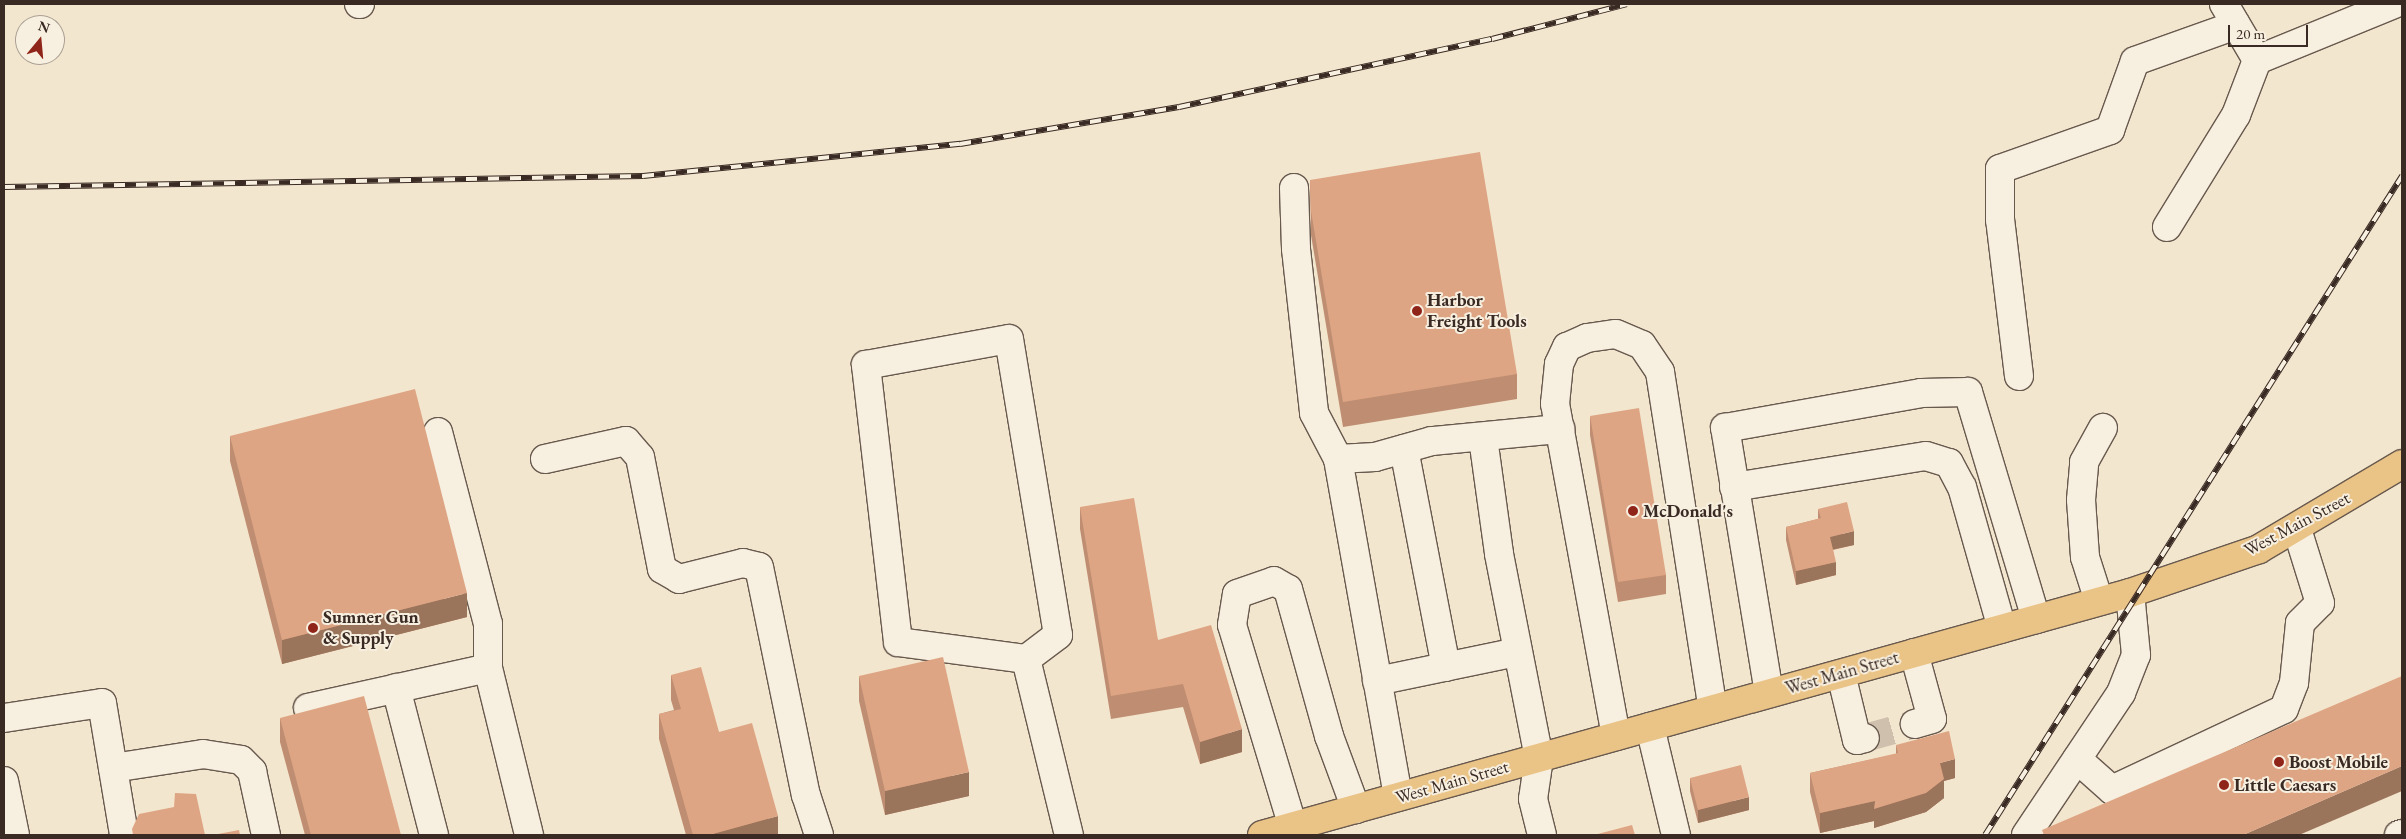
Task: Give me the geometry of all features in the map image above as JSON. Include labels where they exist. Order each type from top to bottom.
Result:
[{"type":"main road","name":"West Main Street","points":[[1262,835],[2130,593],[2259,549],[2402,464]]},
{"type":"street","points":[[2167,227],[2236,115],[2257,60],[2394,4]]},
{"type":"street","points":[[2019,376],[2000,220],[2000,169],[2110,130],[2135,61],[2230,14],[2257,60]]},
{"type":"street","points":[[1294,188],[1298,277],[1314,413],[1338,458],[1398,797]]},
{"type":"street","points":[[1616,736],[1555,404],[1559,364],[1567,347],[1587,338],[1616,334],[1642,345],[1660,372],[1714,709]]},
{"type":"street","points":[[1009,339],[1058,635],[1026,659],[898,642],[866,365],[1009,339]]},
{"type":"street","points":[[1769,694],[1725,428],[1922,393],[1968,392],[2010,543],[2036,619]]},
{"type":"street","points":[[2099,601],[2085,557],[2081,500],[2084,462],[2103,428]]},
{"type":"street","points":[[1338,458],[1375,457],[1432,441],[1483,438],[1560,429]]},
{"type":"street","points":[[438,432],[488,624],[488,668],[528,835]]},
{"type":"street","points":[[1483,438],[1486,476],[1517,652],[1539,758],[1533,799],[1542,835]]},
{"type":"street","points":[[545,459],[626,441],[640,457],[662,569],[679,579],[743,563],[759,567],[806,795],[819,835]]},
{"type":"street","points":[[1404,449],[1446,667]]},
{"type":"street","points":[[1734,487],[1926,456],[1949,463],[1964,496],[2002,628]]},
{"type":"street","points":[[2077,759],[2112,790],[2284,709],[2294,683],[2300,623],[2320,603],[2297,528]]},
{"type":"street","points":[[1292,827],[1232,624],[1236,594],[1274,581],[1288,588],[1329,736],[1356,809]]},
{"type":"street","points":[[2026,835],[2122,693],[2136,655],[2130,593]]},
{"type":"street","points":[[1377,680],[1517,652]]},
{"type":"street","points":[[1914,653],[1932,719],[1915,724]]},
{"type":"street","points":[[1026,659],[1069,835]]},
{"type":"street","points":[[308,708],[488,668]]},
{"type":"street","points":[[1841,674],[1857,740],[1865,738]]},
{"type":"street","points":[[396,688],[434,835]]},
{"type":"street","points":[[4,718],[102,703],[124,835]]},
{"type":"street","points":[[1650,727],[1676,835]]},
{"type":"street","points":[[113,768],[203,754],[241,760],[252,771],[266,835]]},
{"type":"street","points":[[4,781],[15,835]]},
{"type":"building","points":[[1480,152],[1517,374],[1343,402],[1311,211],[1310,180]]},
{"type":"building","points":[[415,389],[467,593],[282,640],[230,436]]},
{"type":"building","points":[[1639,408],[1666,575],[1618,582],[1590,416]]},
{"type":"building","points":[[1134,498],[1158,640],[1211,625],[1242,729],[1200,742],[1183,684],[1111,696],[1080,507]]},
{"type":"building","points":[[1847,502],[1854,531],[1830,537],[1836,562],[1796,571],[1786,527],[1821,518],[1818,509]]},
{"type":"building","points":[[943,657],[969,772],[885,791],[859,676]]},
{"type":"building","points":[[701,667],[719,732],[752,723],[778,816],[709,835],[693,835],[659,714],[681,709],[671,675]]},
{"type":"building","points":[[2402,676],[2402,766],[2243,835],[2044,835],[2042,830]]},
{"type":"building","points":[[364,696],[401,835],[311,835],[280,718]]},
{"type":"building","points":[[1949,731],[1955,759],[1940,763],[1944,779],[1926,793],[1874,809],[1875,801],[1820,813],[1810,773],[1898,753],[1896,745]]},
{"type":"building","points":[[1741,765],[1749,797],[1698,810],[1690,778]]},
{"type":"building","points":[[175,793],[196,794],[205,835],[133,835],[132,829],[139,814],[174,807]]},
{"type":"building","points":[[1632,825],[1635,835],[1594,835]]},
{"type":"building","points":[[239,830],[240,835],[213,835]]},
{"type":"tunnel","points":[[1865,738],[1915,724]]},
{"type":"railway","points":[[4,187],[643,176],[960,144],[1179,107],[1492,39],[1627,4]]},
{"type":"railway","points":[[1985,835],[2402,176]]},
{"type":"place","name":"Harbor Freight Tools","points":[[1417,311]]},
{"type":"place","name":"McDonald's","points":[[1633,511]]},
{"type":"place","name":"Sumner Gun & Supply","points":[[313,628]]},
{"type":"place","name":"Boost Mobile","points":[[2279,762]]},
{"type":"place","name":"Little Caesars","points":[[2224,785]]}]
